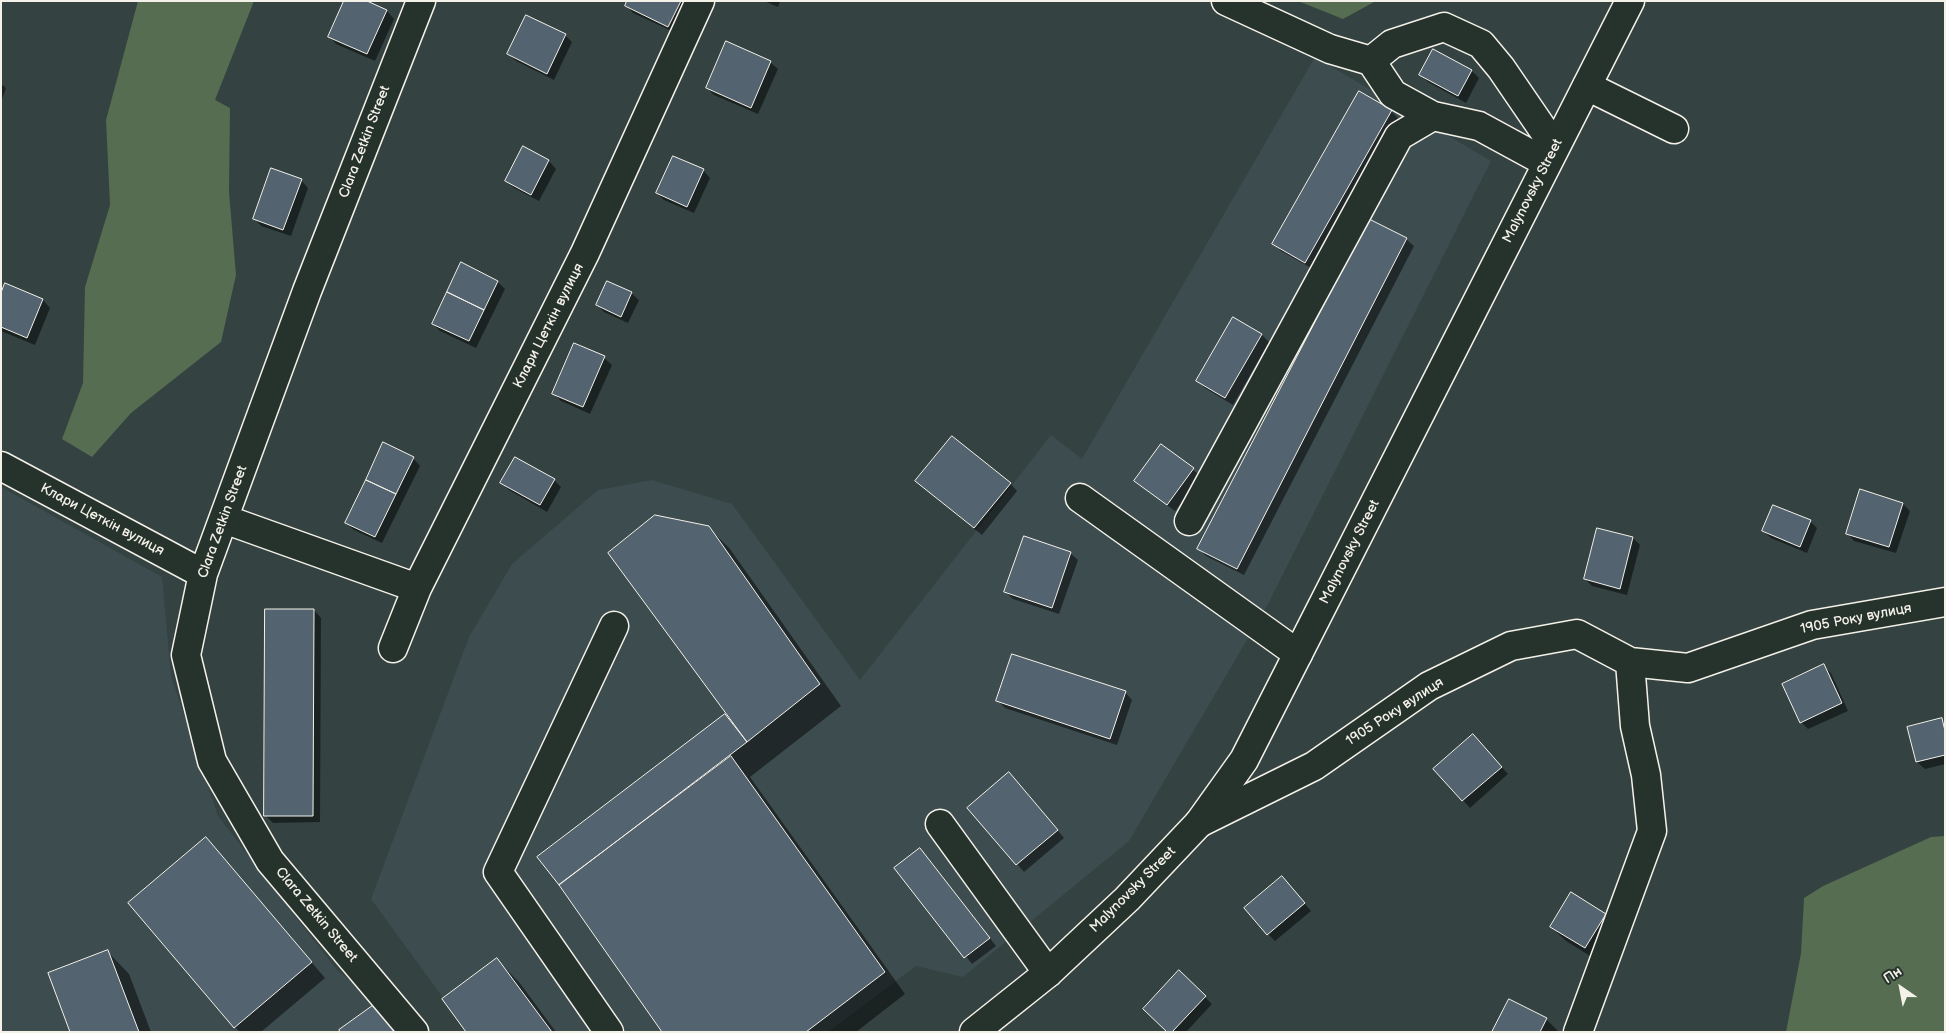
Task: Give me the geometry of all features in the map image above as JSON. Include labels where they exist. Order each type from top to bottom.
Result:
[{"type":"street","name":"Clara Zetkin Street","points":[[414,1032],[270,861],[212,761],[186,655],[203,574],[307,291],[421,1]]},
{"type":"street","name":"Клари Цеткін вулиця","points":[[393,648],[416,588],[585,253],[700,1]]},
{"type":"street","points":[[1226,1],[1330,49],[1371,61],[1393,94],[1433,116],[1479,126],[1551,155]]},
{"type":"street","name":"Malynovsky Street","points":[[974,1032],[1048,973],[1128,899],[1199,823],[1244,760],[1630,1]]},
{"type":"street","points":[[1371,61],[1392,44],[1444,27],[1481,44],[1502,68],[1551,155]]},
{"type":"street","points":[[1586,86],[1674,129]]},
{"type":"street","points":[[1189,521],[1399,136],[1433,116]]},
{"type":"street","name":"Клари Цеткін вулиця","points":[[1,466],[203,574]]},
{"type":"street","points":[[1080,498],[1298,654]]},
{"type":"street","points":[[224,520],[416,588]]},
{"type":"street","name":"1905 Року вулиця","points":[[1199,823],[1314,766],[1429,686],[1511,646],[1577,634],[1630,662],[1688,668],[1812,624],[1945,602]]},
{"type":"street","points":[[609,1032],[498,872],[614,626]]},
{"type":"street","points":[[1578,1032],[1652,831],[1646,775],[1635,726],[1630,662]]},
{"type":"street","points":[[940,824],[1048,973]]},
{"type":"shaded area","points":[[1315,57],[1491,161],[1268,604],[1129,841],[963,977],[916,966],[828,1032],[468,1032],[371,899],[469,637],[512,564],[598,490],[652,480],[732,504],[860,680],[1051,435],[1082,459]]},
{"type":"shaded area","points":[[1,487],[162,577],[171,676],[218,816],[337,970],[378,1002],[400,1032],[1,1032]]},
{"type":"green space","points":[[138,1],[254,1],[215,100],[230,108],[229,192],[236,275],[221,342],[131,413],[92,457],[62,439],[83,383],[85,287],[110,205],[106,120]]},
{"type":"green space","points":[[1298,1],[1376,1],[1343,19]]},
{"type":"green space","points":[[1945,836],[1945,1032],[1786,1032],[1801,953],[1804,898],[1823,886],[1931,837]]},
{"type":"building","points":[[344,1],[367,1],[387,10],[367,54],[328,37]]},
{"type":"building","points":[[627,1],[681,1],[668,27],[625,6]]},
{"type":"building","points":[[526,15],[566,34],[547,74],[507,54]]},
{"type":"building","points":[[726,41],[771,61],[751,108],[706,88]]},
{"type":"building","points":[[1433,49],[1472,70],[1458,96],[1419,75]]},
{"type":"building","points":[[1359,91],[1392,110],[1305,263],[1272,244]]},
{"type":"building","points":[[523,146],[549,160],[531,195],[505,181]]},
{"type":"building","points":[[673,156],[704,169],[687,207],[656,193]]},
{"type":"building","points":[[271,168],[302,179],[283,230],[253,219]]},
{"type":"building","points":[[1369,219],[1407,238],[1237,569],[1197,549]]},
{"type":"building","points":[[461,262],[498,281],[484,310],[447,292]]},
{"type":"building","points":[[607,281],[632,292],[621,317],[596,305]]},
{"type":"building","points":[[5,283],[43,299],[27,338],[1,327],[1,293]]},
{"type":"building","points":[[447,292],[484,310],[469,341],[432,324]]},
{"type":"building","points":[[1233,317],[1262,334],[1225,398],[1196,381]]},
{"type":"building","points":[[574,343],[605,356],[583,407],[552,394]]},
{"type":"building","points":[[952,436],[1011,483],[974,528],[915,481]]},
{"type":"building","points":[[383,442],[414,457],[396,494],[366,480]]},
{"type":"building","points":[[1161,444],[1194,468],[1167,505],[1134,481]]},
{"type":"building","points":[[515,457],[555,479],[540,505],[500,483]]},
{"type":"building","points":[[366,480],[396,494],[375,537],[345,523]]},
{"type":"building","points":[[1860,489],[1903,503],[1889,547],[1846,534]]},
{"type":"building","points":[[1773,505],[1811,520],[1800,547],[1762,531]]},
{"type":"building","points":[[655,515],[709,526],[820,684],[747,742],[608,553]]},
{"type":"building","points":[[1597,528],[1633,537],[1620,589],[1584,579]]},
{"type":"building","points":[[1024,536],[1071,552],[1052,608],[1004,592]]},
{"type":"building","points":[[265,609],[314,609],[313,816],[264,816]]},
{"type":"building","points":[[1012,654],[1126,691],[1110,739],[996,701]]},
{"type":"building","points":[[1824,664],[1842,703],[1800,723],[1782,684]]},
{"type":"building","points":[[725,714],[747,742],[559,885],[537,857]]},
{"type":"building","points":[[1942,718],[1945,731],[1945,755],[1916,762],[1907,727]]},
{"type":"building","points":[[1473,734],[1502,767],[1462,801],[1433,769]]},
{"type":"building","points":[[731,756],[885,972],[806,1032],[662,1032],[559,885]]},
{"type":"building","points":[[1009,772],[1058,830],[1016,865],[967,808]]},
{"type":"building","points":[[206,837],[312,962],[234,1028],[128,903]]},
{"type":"building","points":[[920,848],[990,938],[964,958],[894,868]]},
{"type":"building","points":[[1282,876],[1305,903],[1267,935],[1244,908]]},
{"type":"building","points":[[1571,892],[1606,914],[1585,948],[1550,927]]},
{"type":"building","points":[[108,950],[139,1032],[70,1032],[48,973]]},
{"type":"building","points":[[497,958],[552,1032],[466,1032],[442,999]]},
{"type":"building","points":[[1179,970],[1206,996],[1172,1032],[1167,1032],[1143,1009]]},
{"type":"building","points":[[1509,999],[1547,1018],[1540,1032],[1492,1032]]},
{"type":"building","points":[[378,1002],[399,1032],[340,1032],[339,1030]]}]
